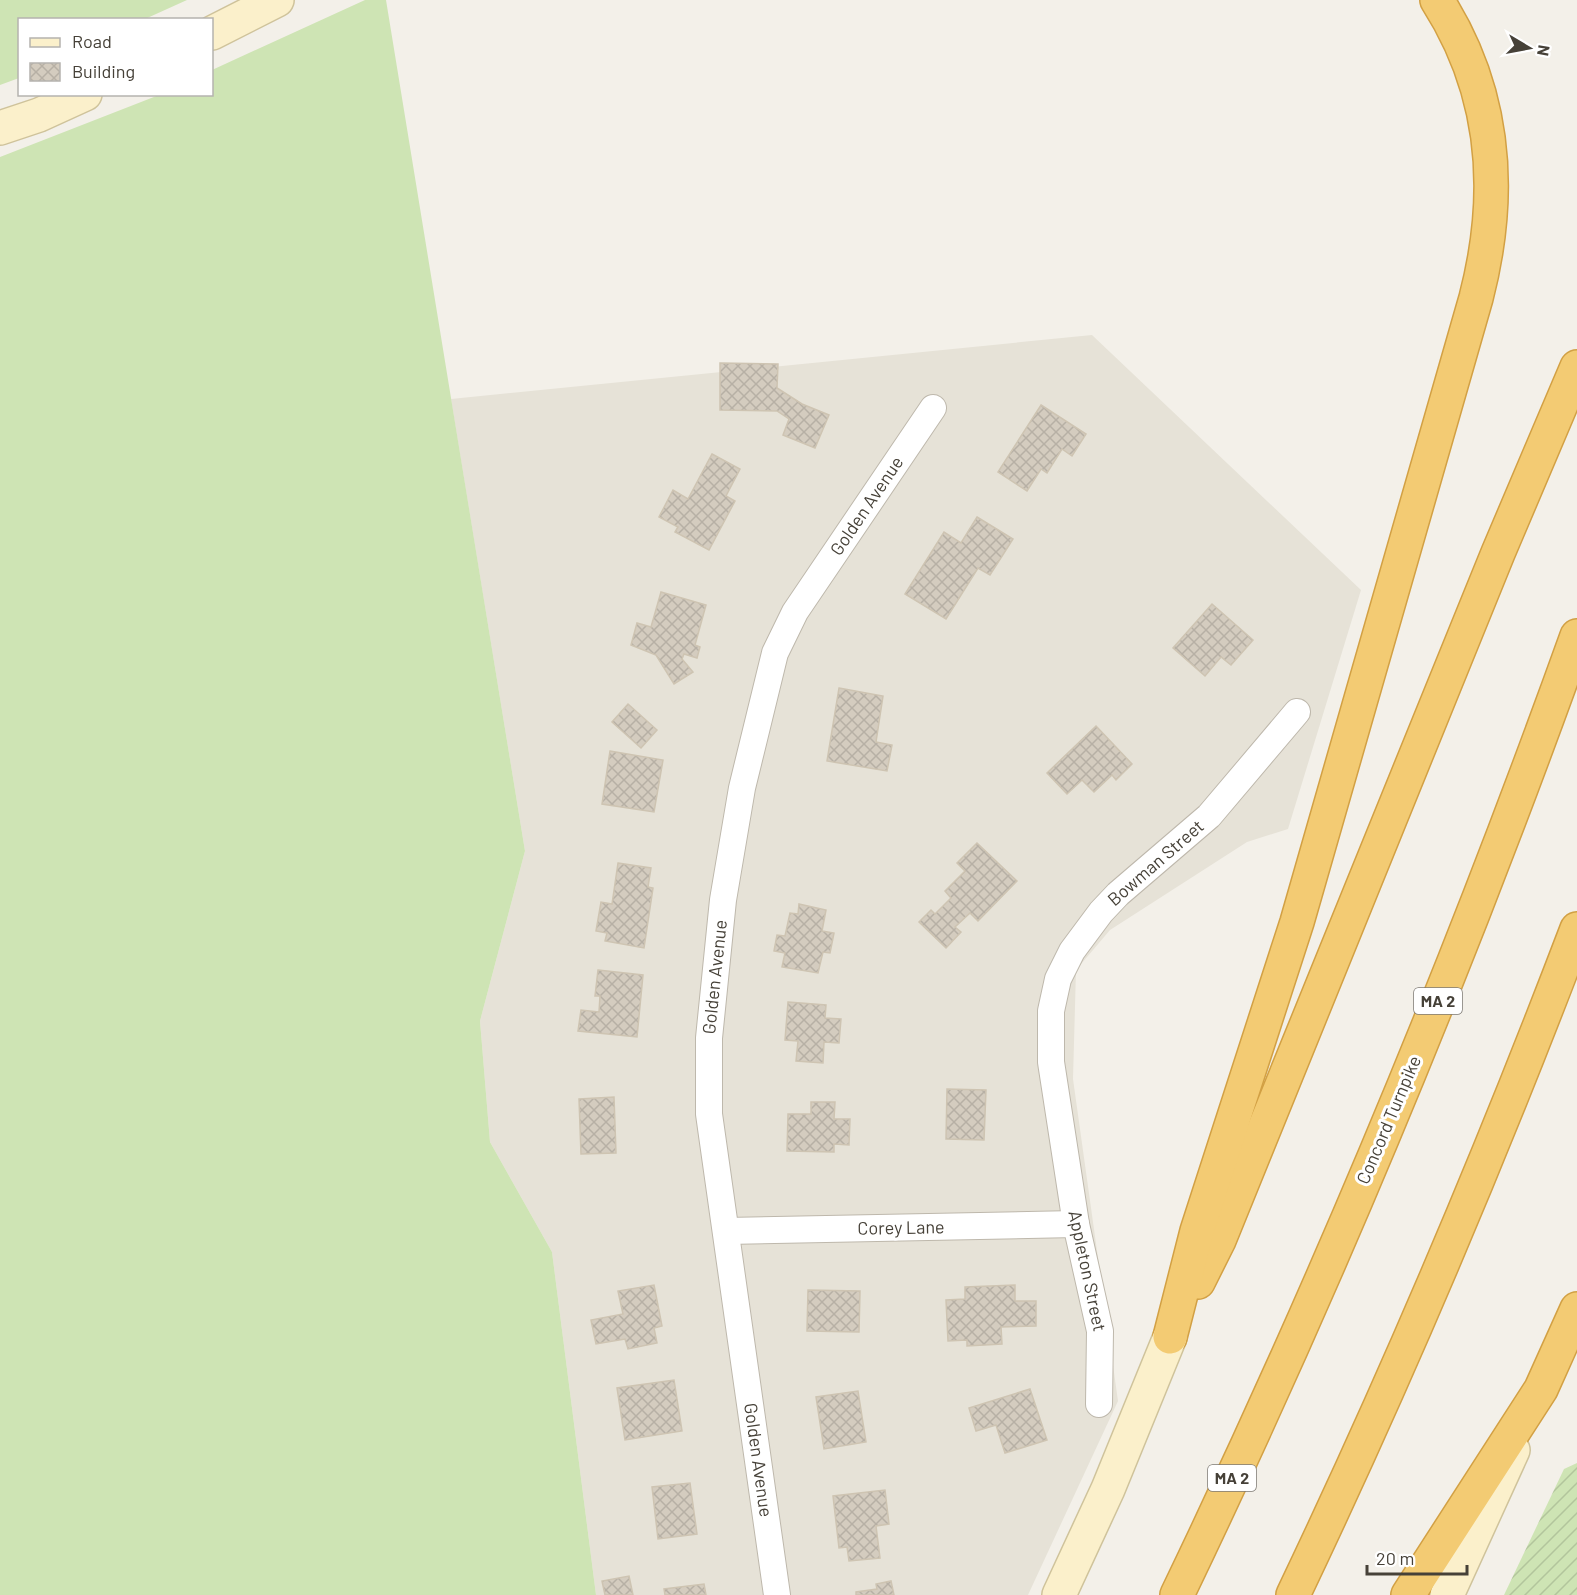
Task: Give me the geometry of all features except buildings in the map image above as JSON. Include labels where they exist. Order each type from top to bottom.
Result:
[{"type":"highway","points":[[1170,1337],[1197,1231],[1297,922],[1476,298],[1486,255],[1492,190],[1486,124],[1467,58],[1450,21],[1437,0]]},
{"type":"highway","points":[[1170,1337],[1220,1240],[1480,597],[1577,367]]},
{"type":"highway","name":"Concord Turnpike","points":[[1177,1595],[1281,1371],[1367,1173],[1462,939],[1577,636]]},
{"type":"highway","points":[[1293,1595],[1400,1364],[1483,1165],[1577,929]]},
{"type":"highway","points":[[1408,1595],[1541,1389],[1577,1309]]},
{"type":"main road","points":[[213,32],[277,0]]},
{"type":"main road","points":[[0,128],[39,115],[81,96]]},
{"type":"main road","points":[[1059,1595],[1108,1489],[1170,1337]]},
{"type":"main road","points":[[1447,1595],[1541,1389]]},
{"type":"street","name":"Golden Avenue","points":[[777,1595],[709,1114],[708,1038],[723,900],[737,813],[775,653],[795,612],[933,408]]},
{"type":"street","name":"Bowman Street","points":[[1063,1140],[1051,1062],[1050,1026],[1058,979],[1072,951],[1118,894],[1209,816],[1297,712]]},
{"type":"street","name":"Appleton Street","points":[[1063,1140],[1076,1224],[1100,1331],[1100,1404]]},
{"type":"street","name":"Corey Lane","points":[[726,1231],[1076,1224]]},
{"type":"shaded area","points":[[1092,335],[1361,590],[1288,829],[1247,842],[1110,930],[1076,970],[1073,1079],[1118,1401],[1028,1595],[596,1595],[552,1252],[490,1142],[480,1021],[525,851],[451,399]]},
{"type":"green space","points":[[0,0],[187,0],[147,18],[18,18],[18,78],[0,85]]},
{"type":"green space","points":[[365,0],[386,0],[525,851],[480,1021],[490,1142],[552,1252],[596,1595],[0,1595],[0,157],[156,96],[213,96],[213,70]]},
{"type":"green space","points":[[1577,1463],[1577,1595],[1504,1595],[1564,1469]]}]
